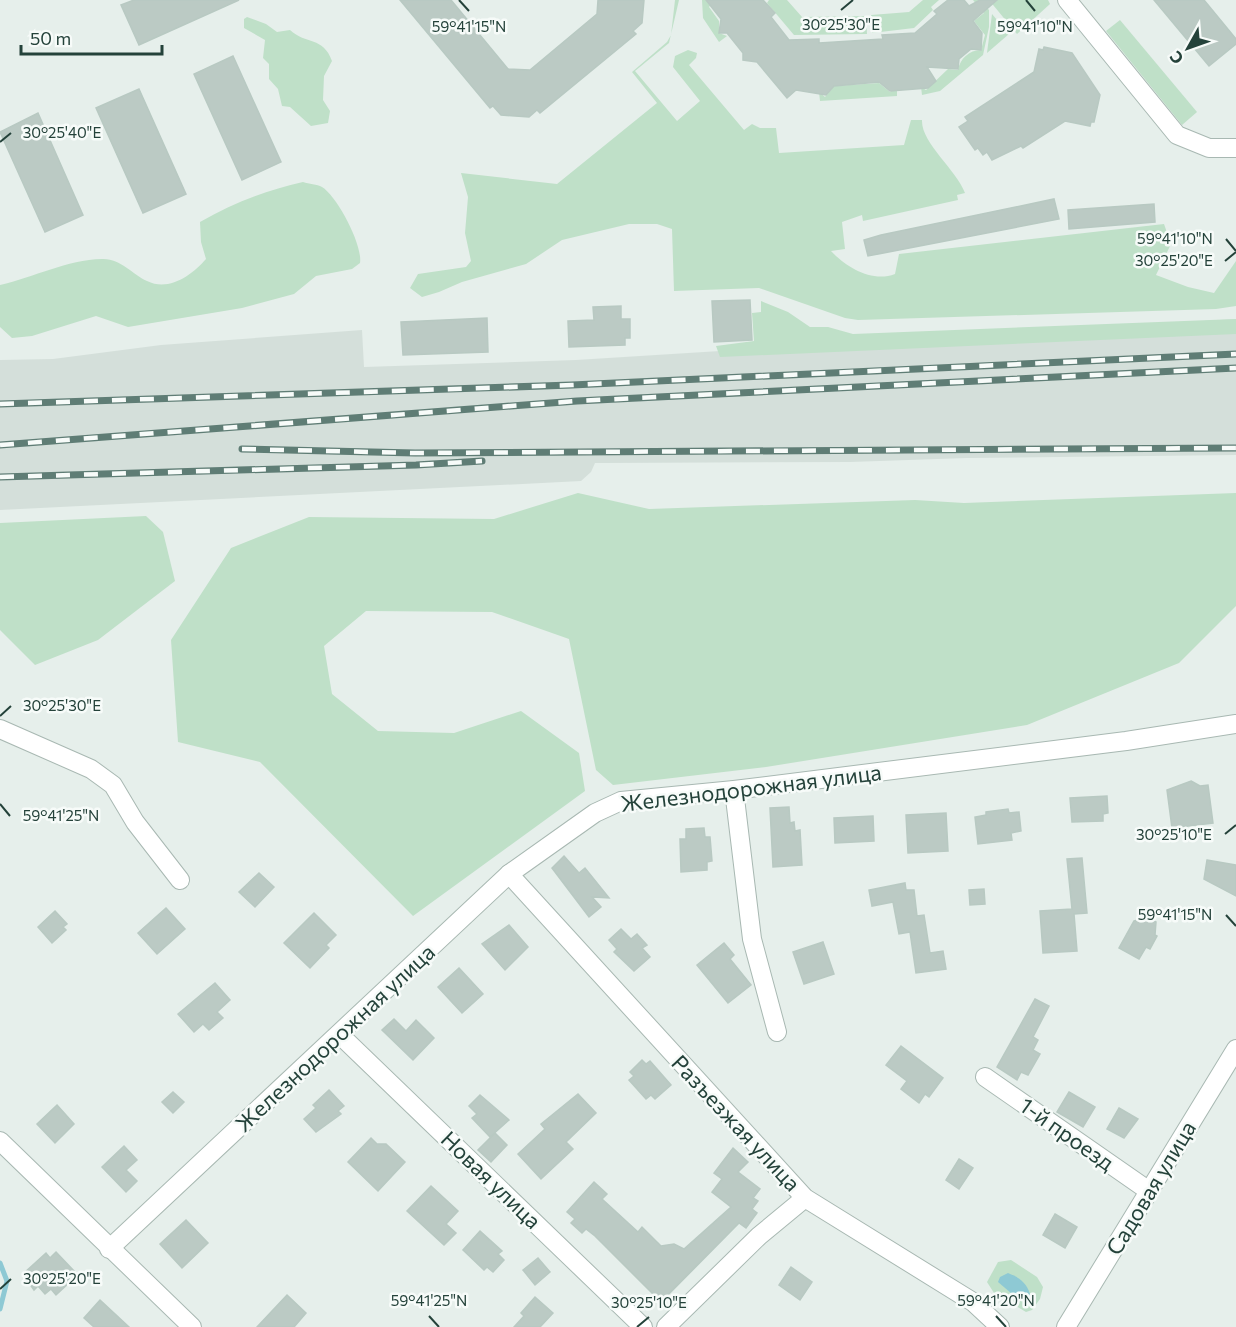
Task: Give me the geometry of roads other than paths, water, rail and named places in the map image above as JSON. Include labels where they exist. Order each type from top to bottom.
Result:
[{"type":"street","points":[[1067,0],[1177,135],[1209,148],[1236,148]]},
{"type":"street","name":"Железнодорожная улица","points":[[109,1249],[509,874],[595,813],[621,801],[734,790],[1126,741],[1236,724]]},
{"type":"street","points":[[0,729],[91,769],[113,785],[135,822],[180,880]]},
{"type":"street","points":[[734,790],[752,939],[777,1032]]},
{"type":"street","name":"Разъезжая улица","points":[[509,874],[805,1197],[973,1302],[1000,1327]]},
{"type":"street","name":"Новая улица","points":[[339,1034],[642,1327]]},
{"type":"street","name":"Садовая улица","points":[[1066,1327],[1236,1049]]},
{"type":"street","name":"1-й проезд","points":[[985,1077],[1149,1191]]},
{"type":"street","points":[[0,1142],[192,1327]]},
{"type":"street","points":[[666,1327],[759,1236],[805,1197]]},
{"type":"water","points":[[1008,1273],[1026,1285],[1031,1298],[1028,1301],[1018,1299],[998,1282],[1000,1277]]},
{"type":"waterway","points":[[0,1263],[7,1281],[0,1309]]},
{"type":"railway","points":[[0,404],[572,385],[1236,354]]},
{"type":"railway","points":[[0,445],[577,401],[1236,368]]},
{"type":"railway","points":[[242,449],[415,453],[1236,448]]},
{"type":"railway","points":[[0,477],[416,465],[482,461]]}]
